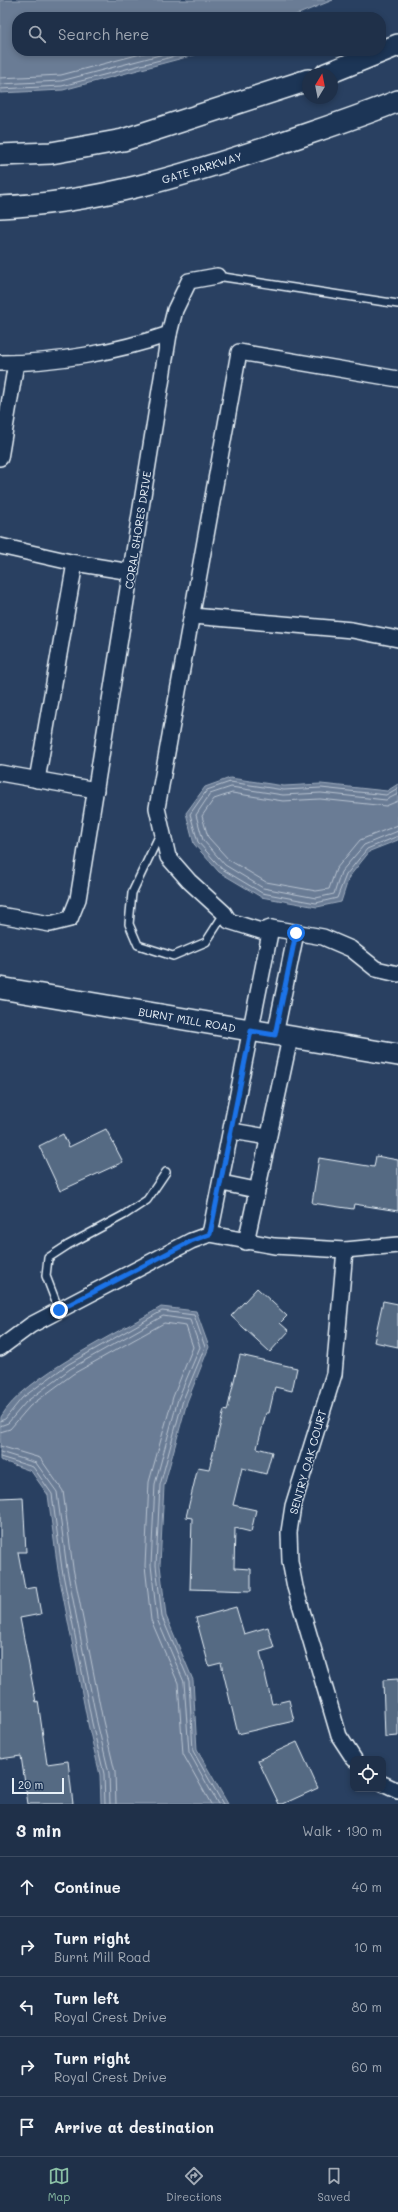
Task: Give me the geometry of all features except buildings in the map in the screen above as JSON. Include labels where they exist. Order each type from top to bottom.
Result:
[{"type":"main road","points":[[386,51],[398,46]]},
{"type":"main road","points":[[338,69],[372,56]]},
{"type":"main road","points":[[0,155],[51,153],[123,140],[302,82]]},
{"type":"main road","name":"GATE PARKWAY","points":[[0,207],[35,206],[112,194],[195,171],[398,101]]},
{"type":"main road","name":"BURNT MILL ROAD","points":[[0,988],[398,1055]]},
{"type":"street","name":"CORAL SHORES DRIVE","points":[[0,915],[50,924],[70,919],[78,899],[169,334],[175,310],[189,281],[217,276]]},
{"type":"street","points":[[0,363],[31,363],[139,344],[169,334]]},
{"type":"street","points":[[398,379],[239,352],[193,616],[157,808],[168,857],[189,881],[224,914],[229,921],[261,931],[271,928],[323,937],[350,949],[376,969],[398,974]]},
{"type":"street","points":[[0,458],[16,363]]},
{"type":"street","points":[[0,546],[75,563],[131,572]]},
{"type":"street","points":[[37,780],[75,563]]},
{"type":"street","points":[[193,616],[352,630],[398,639]]},
{"type":"street","points":[[0,773],[96,790]]},
{"type":"street","points":[[210,1234],[222,1184],[271,928]]},
{"type":"street","points":[[246,1242],[268,1137],[296,933]]},
{"type":"street","points":[[232,1131],[268,1137]]},
{"type":"street","points":[[222,1184],[256,1190]]},
{"type":"street","points":[[0,1348],[31,1325],[191,1241],[210,1234],[246,1242],[274,1246],[345,1250],[398,1245]]},
{"type":"street","name":"SENTRY OAK COURT","points":[[345,1250],[334,1374],[293,1506],[289,1532],[294,1587],[339,1736],[352,1756]]},
{"type":"street","points":[[386,1785],[398,1790]]},
{"type":"lane","name":"CORAL SHORES DRIVE","points":[[217,276],[398,304]]},
{"type":"lane","points":[[161,831],[132,893],[129,924],[138,945],[173,956],[206,942],[224,914]]},
{"type":"lane","points":[[59,1310],[46,1276],[48,1258],[147,1200],[166,1172]]},
{"type":"water","points":[[0,0],[333,0],[303,12],[12,12],[12,56],[190,56],[63,90],[0,93]]},
{"type":"water","points":[[230,778],[284,786],[321,784],[387,791],[398,784],[398,840],[370,851],[349,877],[341,902],[317,907],[261,897],[219,872],[194,844],[186,813],[205,787]]},
{"type":"water","points":[[161,1307],[196,1311],[209,1347],[187,1402],[164,1486],[160,1565],[166,1616],[193,1680],[197,1750],[228,1804],[101,1804],[100,1775],[88,1724],[58,1570],[48,1495],[31,1471],[0,1460],[1,1417],[13,1402],[30,1386],[50,1371]]},
{"type":"route","points":[[59,1310],[191,1241],[210,1234],[222,1184],[251,1031],[275,1035],[296,933]]}]
